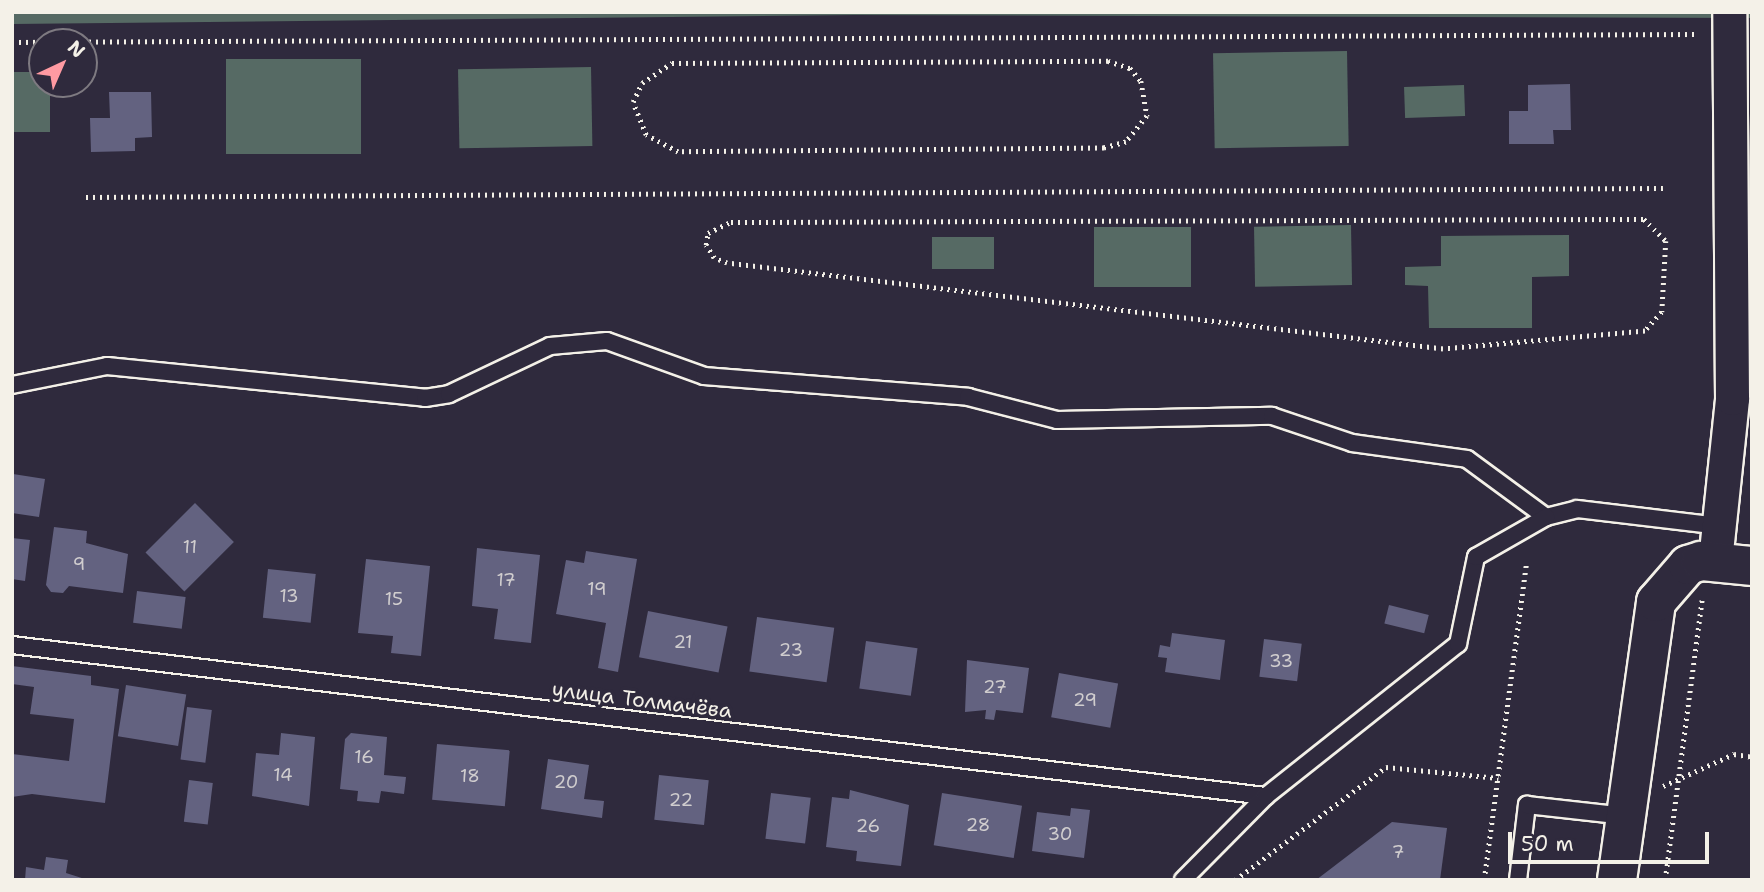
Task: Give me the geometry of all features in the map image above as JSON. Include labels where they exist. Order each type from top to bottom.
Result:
[{"type":"street","points":[[1617,880],[1656,602],[1688,565],[1723,561],[1742,256],[1730,23]]},
{"type":"lane","points":[[12,385],[107,366],[425,398],[449,394],[550,346],[607,341],[704,376],[968,397],[1056,420],[1272,416],[1352,443],[1467,459],[1546,517]]},
{"type":"lane","points":[[1183,880],[1266,796],[1458,644],[1476,557],[1546,517],[1577,509],[1723,561]]},
{"type":"lane","name":"улица Толмачёва","points":[[12,646],[1266,796]]},
{"type":"lane","points":[[1518,880],[1527,805],[1626,805]]},
{"type":"path","points":[[12,42],[1730,23]]},
{"type":"path","points":[[1108,61],[1130,68],[1148,98],[1140,130],[1126,142],[1104,148],[678,152],[646,135],[633,102],[642,83],[672,63],[1108,61]]},
{"type":"path","points":[[86,197],[1663,188]]},
{"type":"path","points":[[1644,219],[1665,241],[1662,312],[1646,331],[1443,349],[727,263],[714,258],[706,245],[708,233],[731,222],[1644,219]]},
{"type":"path","points":[[1665,880],[1678,782],[1723,561]]},
{"type":"path","points":[[1485,880],[1526,565]]},
{"type":"path","points":[[1626,805],[1734,754],[1752,757]]},
{"type":"path","points":[[1235,880],[1386,767],[1498,778]]},
{"type":"green space","points":[[12,12],[1752,12],[1752,18],[855,15],[12,24]]},
{"type":"green space","points":[[1347,51],[1349,146],[1215,148],[1213,53]]},
{"type":"green space","points":[[226,59],[361,59],[361,154],[226,154]]},
{"type":"green space","points":[[591,67],[592,146],[459,148],[458,69]]},
{"type":"green space","points":[[12,72],[28,72],[28,98],[50,98],[50,132],[12,132]]},
{"type":"green space","points":[[1464,85],[1465,116],[1405,118],[1404,87]]},
{"type":"green space","points":[[1351,225],[1352,285],[1255,287],[1254,227]]},
{"type":"green space","points":[[1094,227],[1191,227],[1191,287],[1094,287]]},
{"type":"green space","points":[[1569,235],[1569,276],[1532,277],[1532,328],[1429,328],[1428,286],[1405,285],[1405,267],[1441,266],[1441,236]]},
{"type":"green space","points":[[932,237],[994,237],[994,269],[932,269]]},
{"type":"building","points":[[1570,84],[1571,130],[1553,130],[1554,144],[1509,144],[1509,111],[1528,111],[1528,85]]},
{"type":"building","points":[[109,92],[151,92],[152,137],[135,138],[135,151],[91,152],[90,118],[110,118]]},
{"type":"building","points":[[13,474],[45,479],[39,517],[12,513]]},
{"type":"building","points":[[195,503],[234,542],[184,591],[146,552]]},
{"type":"building","points":[[54,527],[87,531],[86,543],[128,554],[123,593],[69,586],[63,593],[51,592],[46,585]]},
{"type":"building","points":[[12,538],[30,540],[25,581],[12,579]]},
{"type":"building","points":[[477,548],[540,555],[531,643],[494,639],[498,609],[472,606]]},
{"type":"building","points":[[586,551],[637,559],[618,672],[598,668],[606,623],[556,614],[566,560],[584,563]]},
{"type":"building","points":[[366,559],[430,566],[421,656],[391,653],[393,636],[358,633]]},
{"type":"building","points":[[268,569],[316,574],[311,623],[263,618]]},
{"type":"building","points":[[137,591],[186,597],[182,629],[133,623]]},
{"type":"building","points":[[1389,605],[1429,615],[1424,633],[1384,623]]},
{"type":"building","points":[[648,611],[728,626],[719,673],[639,657]]},
{"type":"building","points":[[757,617],[834,628],[827,682],[749,671]]},
{"type":"building","points":[[1172,633],[1225,640],[1220,680],[1165,672],[1167,658],[1158,657],[1160,645],[1170,647]]},
{"type":"building","points":[[1264,639],[1302,644],[1297,681],[1259,677]]},
{"type":"building","points":[[866,641],[917,648],[911,696],[859,689]]},
{"type":"building","points":[[967,660],[1029,668],[1023,713],[996,710],[994,720],[985,719],[986,710],[965,712]]},
{"type":"building","points":[[12,666],[91,676],[91,685],[119,689],[105,803],[32,794],[12,797],[12,754],[69,761],[74,719],[30,714],[34,687],[12,684]]},
{"type":"building","points":[[1059,673],[1118,683],[1110,728],[1051,717]]},
{"type":"building","points":[[126,685],[186,695],[178,746],[118,736]]},
{"type":"building","points":[[187,707],[212,710],[205,763],[181,760]]},
{"type":"building","points":[[281,733],[315,737],[309,806],[252,796],[256,753],[279,755]]},
{"type":"building","points":[[351,733],[387,737],[384,775],[406,777],[404,794],[381,791],[379,803],[357,801],[358,791],[340,789],[345,739]]},
{"type":"building","points":[[437,744],[510,750],[505,806],[432,800]]},
{"type":"building","points":[[548,759],[589,765],[584,799],[604,801],[602,818],[541,809]]},
{"type":"building","points":[[659,775],[709,780],[704,825],[654,820]]},
{"type":"building","points":[[189,780],[213,783],[208,825],[184,822]]},
{"type":"building","points":[[850,790],[909,805],[901,866],[856,861],[857,851],[826,847],[832,797],[849,799]]},
{"type":"building","points":[[771,793],[811,798],[805,844],[765,839]]},
{"type":"building","points":[[942,793],[1022,806],[1014,858],[934,845]]},
{"type":"building","points":[[1071,808],[1090,810],[1084,858],[1032,851],[1037,812],[1070,816]]},
{"type":"building","points":[[1392,822],[1447,828],[1440,880],[1316,880]]},
{"type":"building","points":[[46,857],[68,860],[66,873],[88,880],[25,880],[26,867],[44,870]]}]
